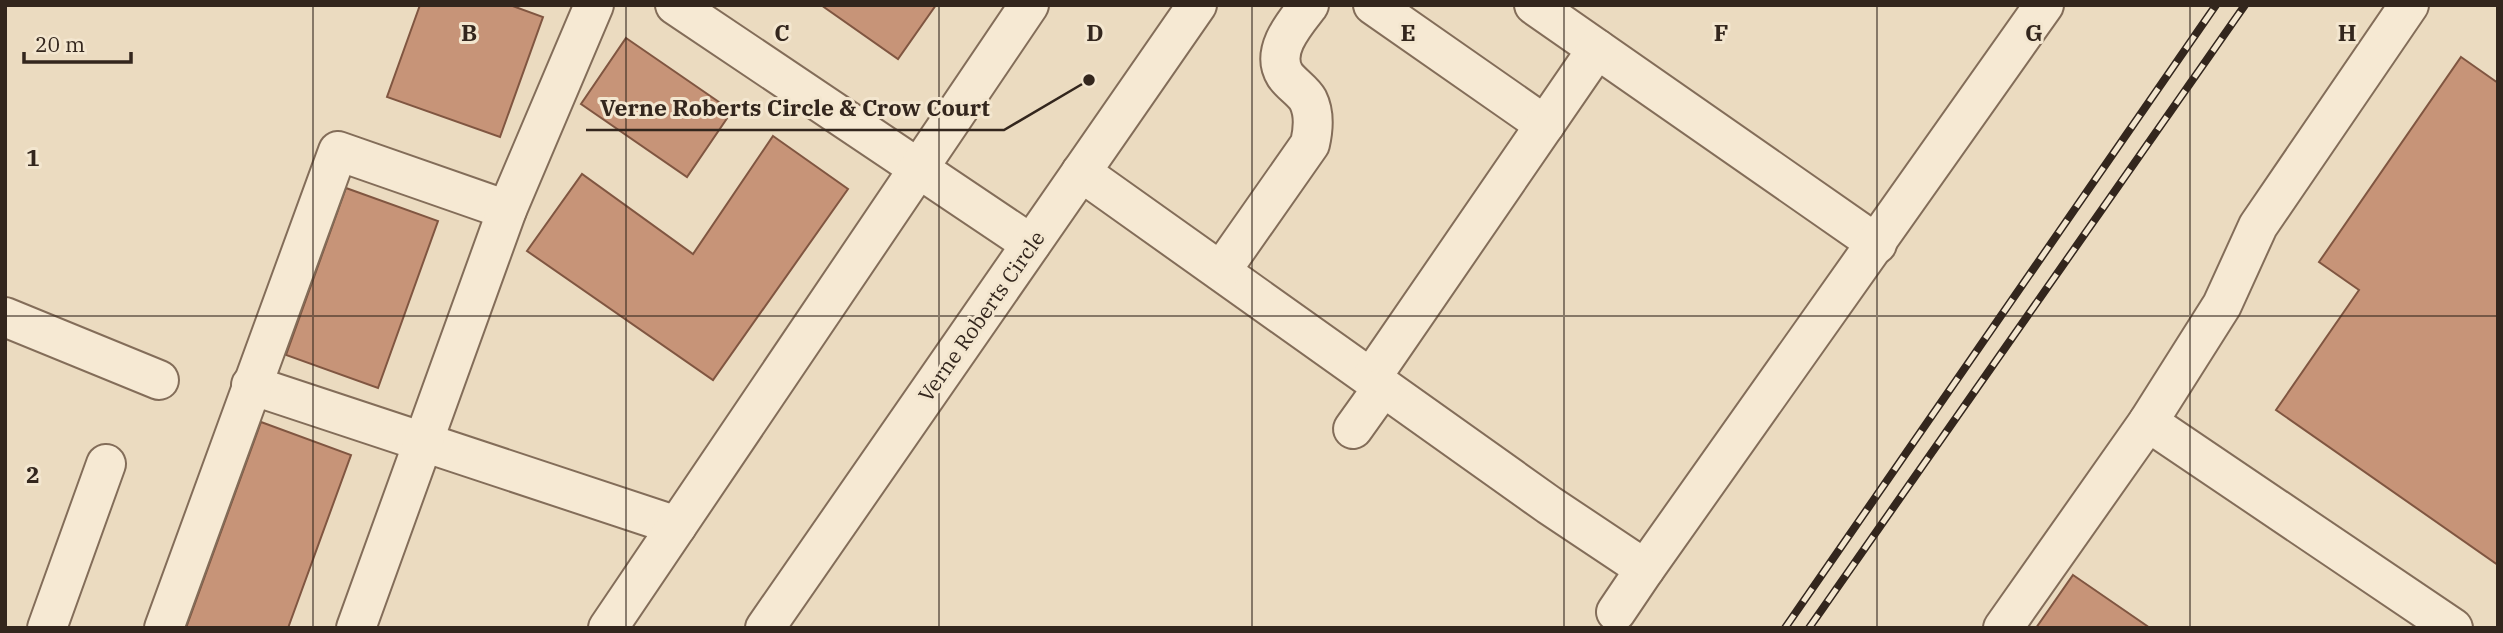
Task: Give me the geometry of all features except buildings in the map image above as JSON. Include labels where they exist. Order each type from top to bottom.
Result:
[{"type":"street","points":[[356,628],[507,210],[594,5]]},
{"type":"street","points":[[675,5],[1031,244]]},
{"type":"street","points":[[608,628],[1029,5]]},
{"type":"street","name":"Verne Roberts Circle","points":[[765,628],[1196,5]]},
{"type":"street","points":[[1221,271],[1310,144],[1314,126],[1308,100],[1284,74],[1282,56],[1284,43],[1292,27],[1309,5]]},
{"type":"street","points":[[1373,5],[1545,125]]},
{"type":"street","points":[[1534,5],[1877,244]]},
{"type":"street","points":[[1616,612],[2044,5]]},
{"type":"street","points":[[2003,628],[2148,422],[2222,305],[2258,226],[2409,5]]},
{"type":"street","points":[[1353,429],[1377,383],[1597,49]]},
{"type":"street","points":[[164,628],[338,151],[507,210]]},
{"type":"street","points":[[1081,172],[1377,383],[1645,569]]},
{"type":"street","points":[[5,317],[159,380]]},
{"type":"street","points":[[251,386],[677,526]]},
{"type":"street","points":[[2148,422],[2453,628]]},
{"type":"street","points":[[47,628],[106,464]]},
{"type":"railway","points":[[1785,628],[2216,5]]},
{"type":"railway","points":[[1809,628],[2245,5]]},
{"type":"place","name":"Verne Roberts Circle & Crow Court","points":[[1089,80]]}]
